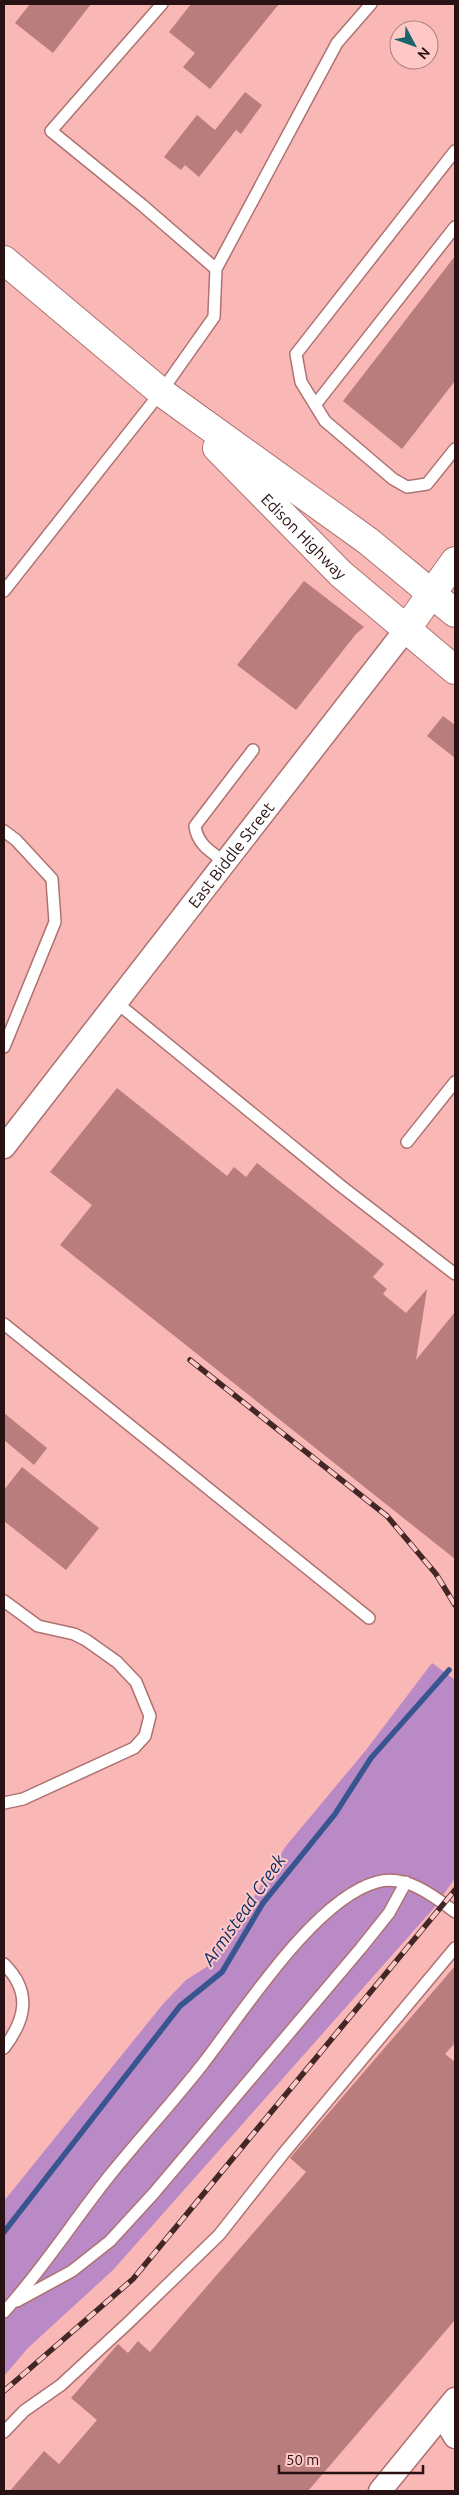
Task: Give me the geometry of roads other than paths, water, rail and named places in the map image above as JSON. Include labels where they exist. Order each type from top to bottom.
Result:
[{"type":"main road","name":"Edison Highway","points":[[4,260],[161,392],[368,541],[455,613]]},
{"type":"main road","name":"Edison Highway","points":[[161,392],[341,574],[455,670]]},
{"type":"main road","name":"East Biddle Street","points":[[406,628],[455,561]]},
{"type":"street","name":"East Biddle Street","points":[[4,1147],[406,628]]},
{"type":"street","points":[[448,2407],[455,2437]]},
{"type":"street","points":[[380,2491],[448,2407]]},
{"type":"lane","points":[[162,4],[51,131],[142,205],[216,269]]},
{"type":"lane","points":[[4,591],[161,392],[214,317],[216,269],[337,43],[371,4]]},
{"type":"lane","points":[[455,151],[296,354],[302,382],[325,421],[393,479],[407,487],[427,484],[455,449]]},
{"type":"lane","points":[[315,405],[455,227]]},
{"type":"lane","points":[[225,862],[203,846],[196,836],[194,826],[253,750]]},
{"type":"lane","points":[[4,831],[16,840],[52,879],[54,922],[4,1047]]},
{"type":"lane","points":[[117,1003],[341,1186],[455,1274]]},
{"type":"lane","points":[[407,1142],[455,1082]]},
{"type":"lane","points":[[4,1324],[369,1618]]},
{"type":"lane","points":[[4,1601],[38,1626],[74,1634],[117,1662],[136,1682],[150,1716],[145,1736],[134,1748],[23,1799],[4,1803]]},
{"type":"lane","points":[[7,2308],[110,2175],[202,2064],[255,1990],[322,1916],[352,1893],[378,1881],[406,1882],[420,1888],[455,1912]]},
{"type":"lane","points":[[7,2308],[72,2272],[110,2241],[154,2193],[361,1948],[389,1913],[406,1882]]},
{"type":"lane","points":[[4,2432],[24,2412],[61,2385],[219,2235],[283,2154],[455,1948]]},
{"type":"lane","points":[[4,1964],[14,1973],[22,1992],[24,2005],[16,2032],[4,2048]]},
{"type":"waterway","name":"Armistead Creek","points":[[4,2232],[180,2006],[222,1972],[263,1903],[335,1814],[371,1758],[449,1670]]},
{"type":"railway","points":[[190,1360],[387,1516],[436,1574],[455,1605]]},
{"type":"railway","points":[[4,2391],[133,2279],[455,1890]]}]
